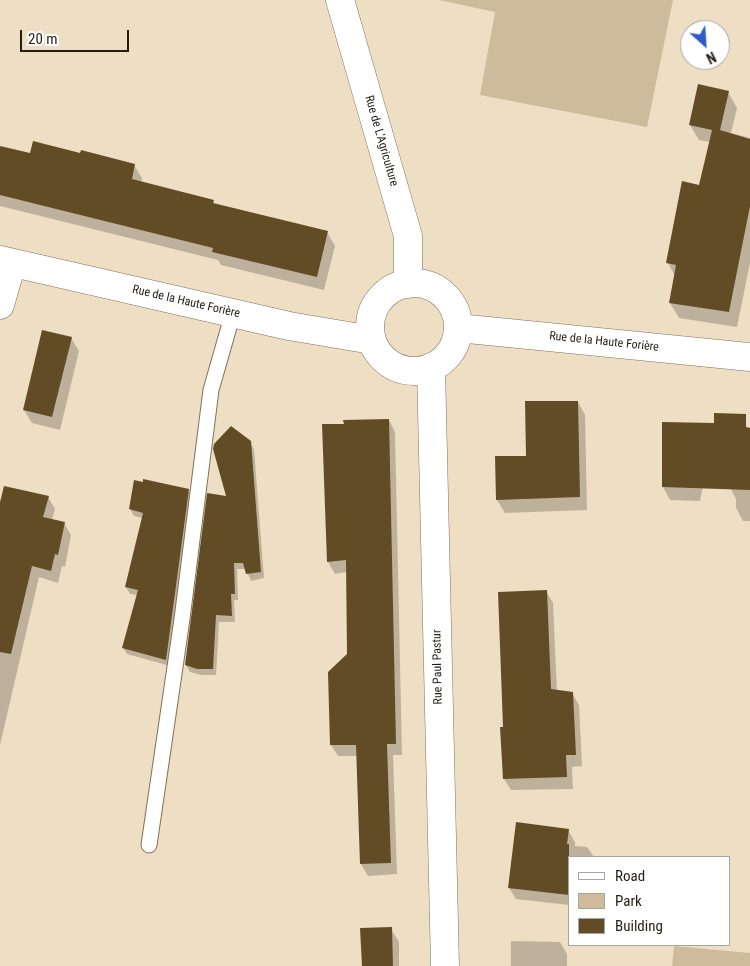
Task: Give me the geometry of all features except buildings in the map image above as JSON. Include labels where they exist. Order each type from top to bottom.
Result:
[{"type":"street","name":"Rue de L'Agriculture","points":[[340,0],[408,236],[408,284]]},
{"type":"street","points":[[0,305],[6,262]]},
{"type":"street","name":"Rue de la Haute Forière","points":[[6,262],[289,326],[372,340]]},
{"type":"street","points":[[408,284],[424,284],[437,290],[448,300],[456,313],[458,328],[456,340],[450,352],[441,361],[430,368],[410,371],[390,364],[378,353],[372,340],[370,326],[372,313],[386,293],[408,284]]},
{"type":"street","name":"Rue de la Haute Forière","points":[[458,328],[750,357]]},
{"type":"street","name":"Rue Paul Pastur","points":[[430,368],[445,966]]},
{"type":"lane","points":[[149,845],[182,618],[211,390],[234,313]]},
{"type":"green space","points":[[439,0],[673,0],[647,127],[480,95],[495,12]]},
{"type":"green space","points":[[674,946],[750,953],[750,966],[672,966]]}]
